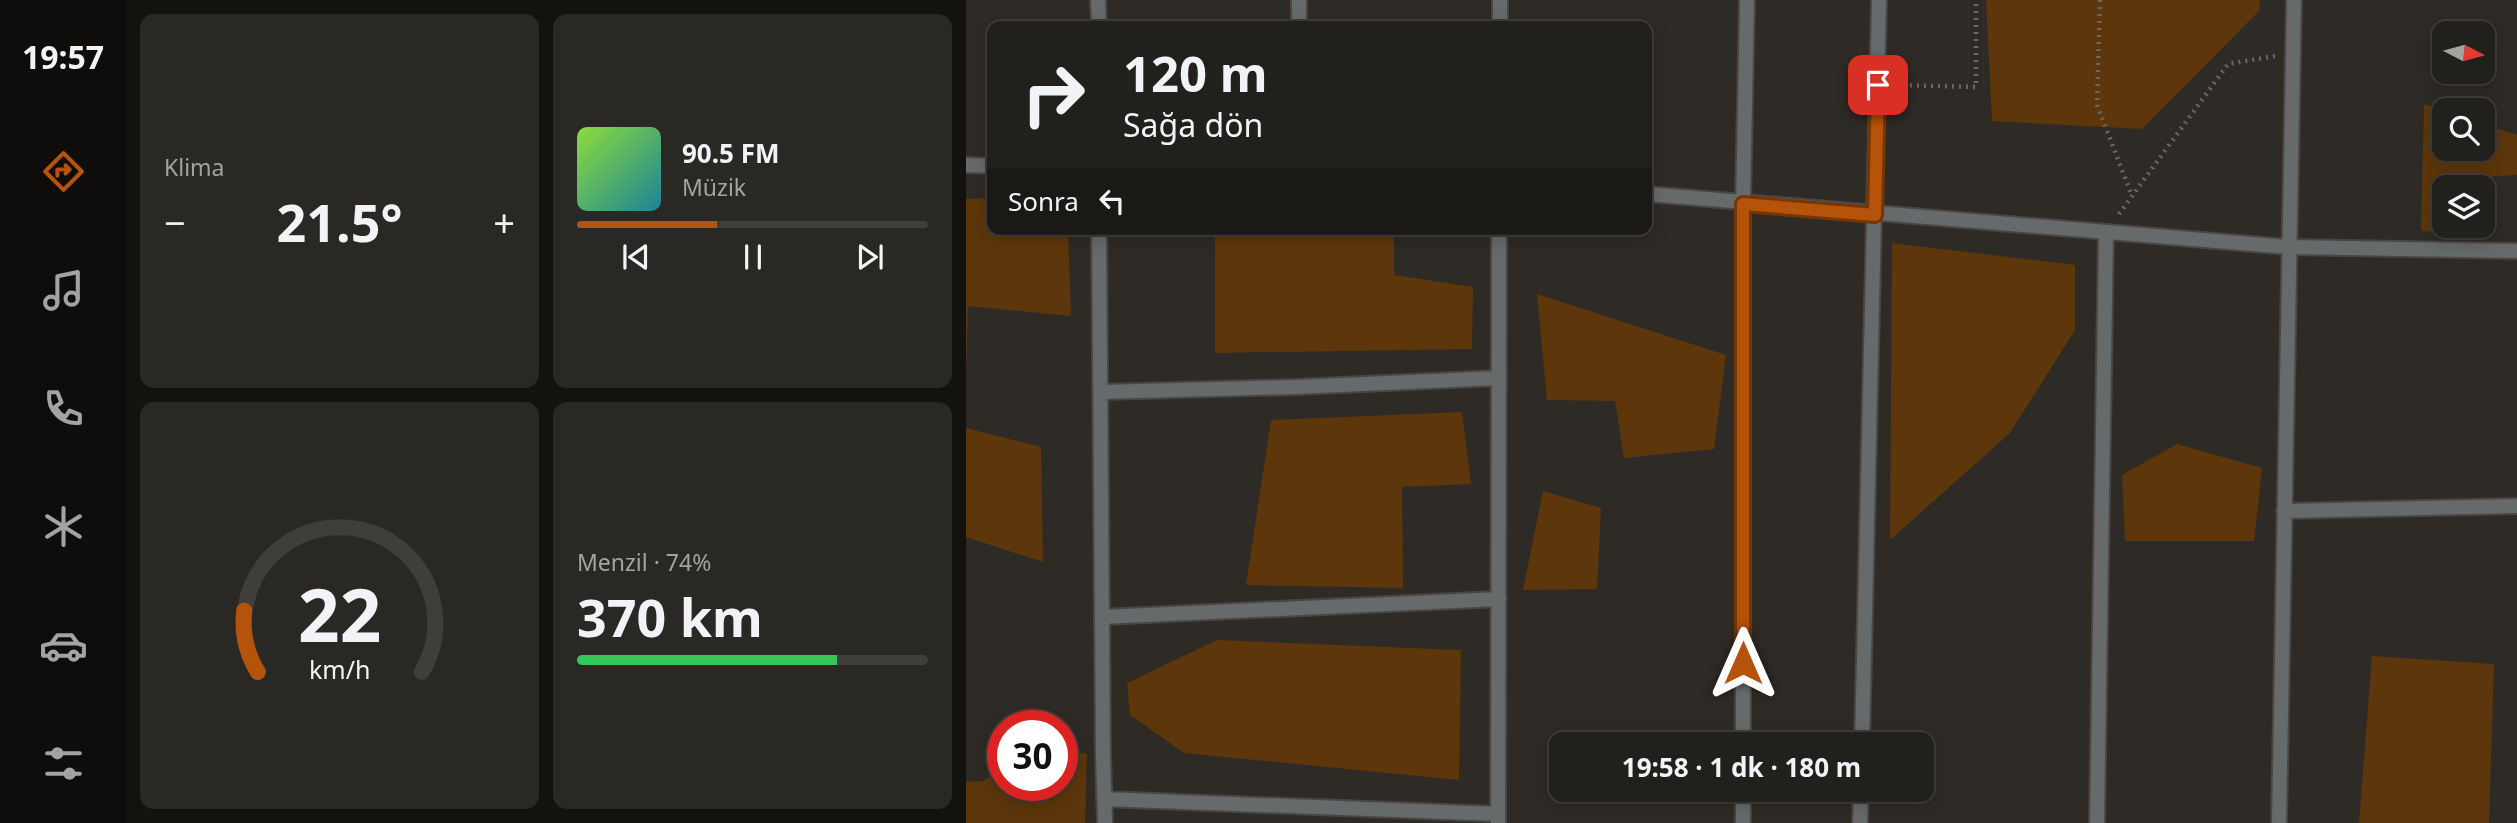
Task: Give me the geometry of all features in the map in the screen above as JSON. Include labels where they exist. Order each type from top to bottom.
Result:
[{"type":"street","points":[[1098,0],[1099,21]]},
{"type":"street","points":[[1299,0],[1299,21]]},
{"type":"street","points":[[1500,0],[1500,21]]},
{"type":"street","points":[[1743,732],[1743,204],[1747,0]]},
{"type":"street","points":[[1862,732],[1879,0]]},
{"type":"street","points":[[2278,823],[2294,0]]},
{"type":"street","points":[[966,165],[987,166]]},
{"type":"street","points":[[1652,194],[1875,215],[2289,247],[2517,251]]},
{"type":"street","points":[[2097,823],[2106,233]]},
{"type":"street","points":[[1100,235],[1105,823]]},
{"type":"street","points":[[1104,799],[1498,818],[1499,235]]},
{"type":"street","points":[[1101,392],[1499,378]]},
{"type":"street","points":[[2284,511],[2517,506]]},
{"type":"street","points":[[1102,617],[1499,599]]},
{"type":"street","points":[[1743,802],[1743,823]]},
{"type":"street","points":[[1860,823],[1861,802]]},
{"type":"path","points":[[1878,85],[1976,86],[1976,0]]},
{"type":"path","points":[[2100,0],[2097,105],[2132,197]]},
{"type":"path","points":[[2106,233],[2228,64],[2293,53]]},
{"type":"shaded area","points":[[1986,0],[2260,0],[2259,11],[2142,129],[1992,121]]},
{"type":"shaded area","points":[[2424,104],[2432,107],[2432,161],[2495,161],[2495,128],[2517,135],[2517,175],[2432,175],[2432,232],[2421,231]]},
{"type":"shaded area","points":[[987,198],[987,235],[1068,235],[1071,316],[968,306],[966,378],[966,199]]},
{"type":"shaded area","points":[[1215,235],[1394,235],[1394,275],[1473,287],[1472,349],[1215,353]]},
{"type":"shaded area","points":[[1892,243],[2075,265],[2075,330],[2010,433],[1890,540]]},
{"type":"shaded area","points":[[1537,294],[1726,355],[1714,449],[1624,458],[1615,401],[1547,400]]},
{"type":"shaded area","points":[[1462,412],[1471,484],[1402,487],[1403,588],[1246,585],[1271,420]]},
{"type":"shaded area","points":[[966,428],[1041,447],[1043,562],[966,537]]},
{"type":"shaded area","points":[[2177,444],[2262,468],[2254,541],[2125,541],[2122,475]]},
{"type":"shaded area","points":[[1543,491],[1601,508],[1597,589],[1523,590]]},
{"type":"shaded area","points":[[1217,640],[1461,650],[1459,780],[1184,753],[1130,715],[1127,683]]},
{"type":"shaded area","points":[[2372,656],[2494,664],[2489,823],[2359,823]]},
{"type":"shaded area","points":[[1078,752],[1087,754],[1085,823],[966,823],[966,782],[987,778],[987,801],[1078,801]]},
{"type":"route","points":[[1743,663],[1743,204],[1875,215],[1878,85]]}]
